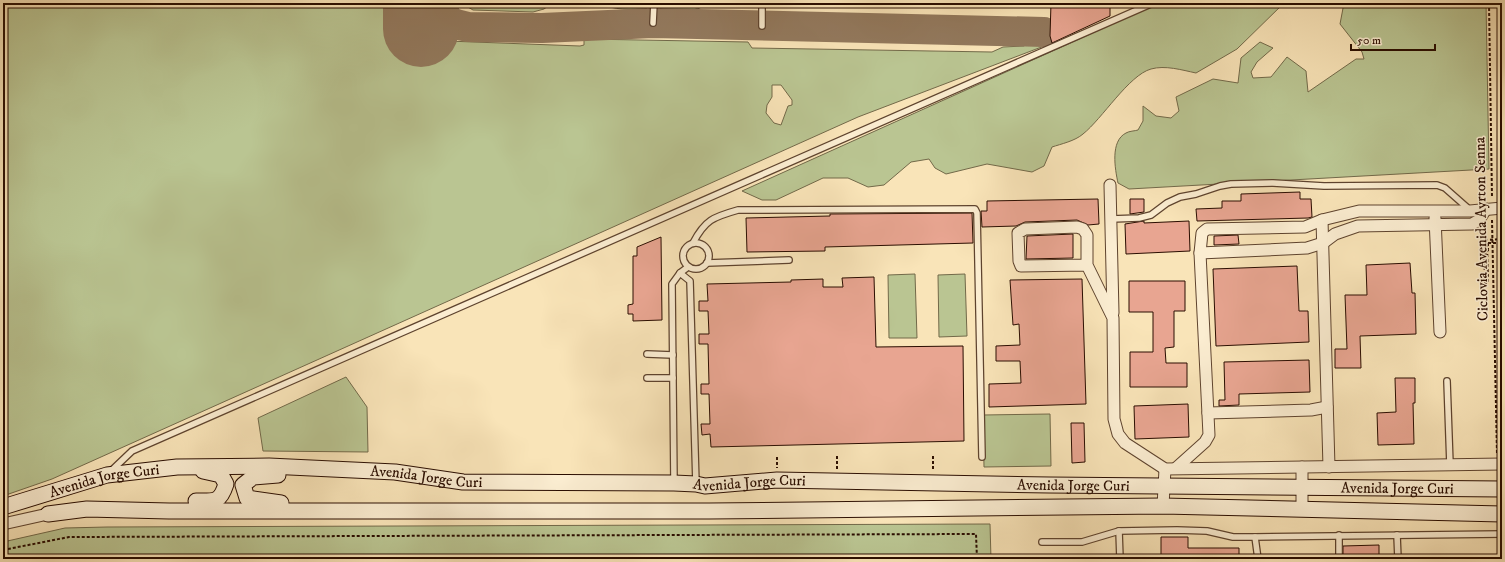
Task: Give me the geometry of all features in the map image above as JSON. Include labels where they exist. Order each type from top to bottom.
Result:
[{"type":"street","points":[[1110,185],[1114,419],[1118,434],[1125,443],[1170,468],[1450,465],[1499,460]]},
{"type":"street","points":[[1163,506],[1164,485],[1170,468],[1205,442],[1209,435],[1200,253],[1200,239],[1202,233],[1207,229],[1305,227],[1322,220],[1359,211],[1470,211],[1493,209]]},
{"type":"street","points":[[1200,253],[1307,248],[1323,243],[1340,232],[1358,226],[1472,224],[1493,209]]},
{"type":"street","points":[[1435,211],[1440,332]]},
{"type":"street","points":[[1322,220],[1329,467]]},
{"type":"street","points":[[1087,265],[1020,266],[1018,233],[1025,229],[1077,227],[1083,229],[1087,235],[1087,265],[1113,318]]},
{"type":"street","points":[[1208,413],[1311,410],[1327,407]]},
{"type":"street","name":"Avenida Jorge Curi","points":[[3,507],[107,475],[158,469],[269,466],[338,471],[395,472],[463,482],[674,483],[700,485],[777,480],[1302,488],[1502,489]]},
{"type":"street","points":[[1302,467],[1302,509]]},
{"type":"street","points":[[137,510],[151,502],[215,501],[223,496],[226,484],[221,475],[205,471],[163,471],[158,469]]},
{"type":"street","points":[[338,471],[253,477],[243,484],[244,492],[247,498],[348,510]]},
{"type":"street","points":[[700,485],[709,511]]},
{"type":"street","name":"Avenida Jorge Curi","points":[[3,524],[48,514],[87,509],[709,511],[1163,506],[1502,514]]},
{"type":"lane","points":[[654,3],[654,23]]},
{"type":"lane","points":[[762,3],[762,26]]},
{"type":"lane","points":[[107,475],[132,451],[1153,3]]},
{"type":"lane","points":[[1111,219],[1139,218],[1151,215],[1166,203],[1180,197],[1208,191],[1220,186],[1273,182],[1324,186],[1437,185],[1445,188],[1470,211]]},
{"type":"lane","points":[[789,260],[707,263],[696,269],[685,264],[683,255],[686,247],[693,243],[702,228],[717,216],[738,210],[975,209],[982,457]]},
{"type":"lane","points":[[693,243],[698,243],[706,247],[709,254],[707,263]]},
{"type":"lane","points":[[674,483],[672,284],[680,273],[688,266]]},
{"type":"lane","points":[[680,273],[690,281],[700,485]]},
{"type":"lane","points":[[646,354],[673,355]]},
{"type":"lane","points":[[647,378],[673,378]]},
{"type":"lane","points":[[1447,381],[1450,465]]},
{"type":"lane","points":[[1042,542],[1082,542],[1119,531],[1190,529],[1233,536],[1255,537],[1502,534]]},
{"type":"lane","points":[[1119,531],[1120,559]]},
{"type":"lane","points":[[1339,535],[1340,559]]},
{"type":"lane","points":[[1397,535],[1398,559]]},
{"type":"lane","points":[[1255,537],[1258,559]]},
{"type":"path","name":"Ciclovia Avenida Ayrton Senna","points":[[1489,3],[1493,209],[1492,240],[1499,460]]},
{"type":"path","points":[[1502,239],[1485,240],[1485,247],[1486,281],[1488,281],[1487,244],[1484,244],[1484,283],[1489,282],[1488,243],[1502,243]]},
{"type":"path","points":[[3,550],[69,537],[976,534],[977,559]]},
{"type":"path","points":[[1498,548],[1498,559]]},
{"type":"green space","points":[[3,3],[392,3],[390,20],[394,35],[446,36],[447,41],[580,46],[584,45],[584,40],[586,39],[748,42],[752,48],[992,52],[1003,47],[1024,46],[1030,41],[1043,38],[1052,43],[858,117],[52,479],[3,496]],"holes":[[[772,85],[781,85],[792,100],[792,105],[788,106],[781,125],[774,123],[766,113],[767,105],[772,97]]]},
{"type":"green space","points":[[461,3],[552,3],[544,9],[533,12],[473,10]]},
{"type":"green space","points":[[601,3],[648,3],[646,9],[629,9],[606,6]]},
{"type":"green space","points":[[660,3],[708,3],[697,9],[679,11],[661,10]]},
{"type":"green space","points":[[1159,3],[1284,3],[1237,49],[1196,73],[1174,68],[1156,68],[1143,73],[1125,88],[1083,134],[1072,140],[1052,147],[1044,166],[1032,172],[987,164],[946,174],[935,168],[929,159],[911,162],[884,185],[868,187],[848,178],[823,178],[776,200],[762,200],[742,191]]},
{"type":"green space","points":[[1344,3],[1486,3],[1489,169],[1129,189],[1118,183],[1115,156],[1118,142],[1126,133],[1138,130],[1143,121],[1143,106],[1156,116],[1171,118],[1179,111],[1176,97],[1213,79],[1238,83],[1241,58],[1260,42],[1273,48],[1257,62],[1251,72],[1253,78],[1271,77],[1287,57],[1306,71],[1308,92],[1356,59],[1364,59],[1362,52],[1340,24]]},
{"type":"green space","points":[[915,274],[917,338],[889,338],[888,275]]},
{"type":"green space","points":[[965,274],[967,336],[939,337],[938,275]]},
{"type":"green space","points":[[346,377],[367,407],[368,452],[263,451],[258,418]]},
{"type":"green space","points":[[1050,414],[1051,466],[984,467],[983,415]]},
{"type":"green space","points":[[990,524],[991,559],[3,559],[3,542],[65,528]]},
{"type":"building","points":[[1051,3],[1110,3],[1110,16],[1052,43],[1050,36]]},
{"type":"building","points":[[1300,192],[1300,199],[1311,199],[1312,217],[1197,221],[1196,209],[1222,208],[1222,201],[1241,201],[1241,194]]},
{"type":"building","points":[[1098,199],[1099,224],[1088,225],[1077,220],[1025,222],[1016,226],[982,227],[981,211],[987,211],[987,201]]},
{"type":"building","points":[[1130,199],[1144,199],[1144,212],[1130,214]]},
{"type":"building","points":[[972,213],[973,243],[825,247],[825,251],[747,252],[746,218],[830,216],[830,214]]},
{"type":"building","points":[[1144,221],[1144,223],[1189,221],[1190,251],[1126,254],[1125,224]]},
{"type":"building","points":[[1073,234],[1073,258],[1026,259],[1027,236]]},
{"type":"building","points":[[1238,235],[1239,244],[1214,245],[1214,236]]},
{"type":"building","points":[[661,237],[662,320],[633,321],[633,314],[628,314],[628,305],[633,304],[633,256],[637,256],[637,247]]},
{"type":"building","points":[[1410,263],[1412,293],[1415,293],[1416,334],[1360,336],[1361,368],[1335,368],[1335,349],[1347,349],[1345,295],[1367,295],[1366,265]]},
{"type":"building","points":[[1297,266],[1299,311],[1308,311],[1309,342],[1216,346],[1213,269]]},
{"type":"building","points":[[874,277],[876,347],[963,346],[964,441],[711,447],[710,434],[702,435],[701,424],[710,424],[709,394],[701,394],[701,384],[709,384],[708,344],[699,344],[699,334],[709,334],[708,311],[699,311],[699,301],[708,301],[707,284],[791,282],[791,280],[823,279],[823,287],[843,287],[842,278]]},
{"type":"building","points":[[1082,279],[1086,404],[989,407],[989,384],[1021,383],[1020,361],[996,361],[996,346],[1020,345],[1019,324],[1013,325],[1010,280]]},
{"type":"building","points":[[1129,281],[1185,281],[1185,311],[1174,311],[1174,347],[1165,348],[1166,363],[1187,363],[1187,387],[1130,387],[1130,352],[1153,352],[1153,312],[1129,312]]},
{"type":"building","points":[[1309,360],[1310,392],[1239,394],[1239,405],[1219,406],[1219,400],[1225,400],[1224,362]]},
{"type":"building","points":[[1395,378],[1415,378],[1415,403],[1413,403],[1414,444],[1378,445],[1377,413],[1396,412]]},
{"type":"building","points":[[1188,404],[1189,437],[1135,439],[1134,406]]},
{"type":"building","points":[[1071,423],[1084,423],[1085,462],[1072,463]]},
{"type":"building","points":[[1161,537],[1188,537],[1188,548],[1239,548],[1239,559],[1161,559]]},
{"type":"building","points":[[1379,545],[1379,559],[1343,559],[1343,546]]},
{"type":"taxiway","points":[[428,3],[436,13],[445,20],[468,27],[542,28],[653,23],[1044,32]]},
{"type":"runway","points":[[421,3],[421,29]]}]
